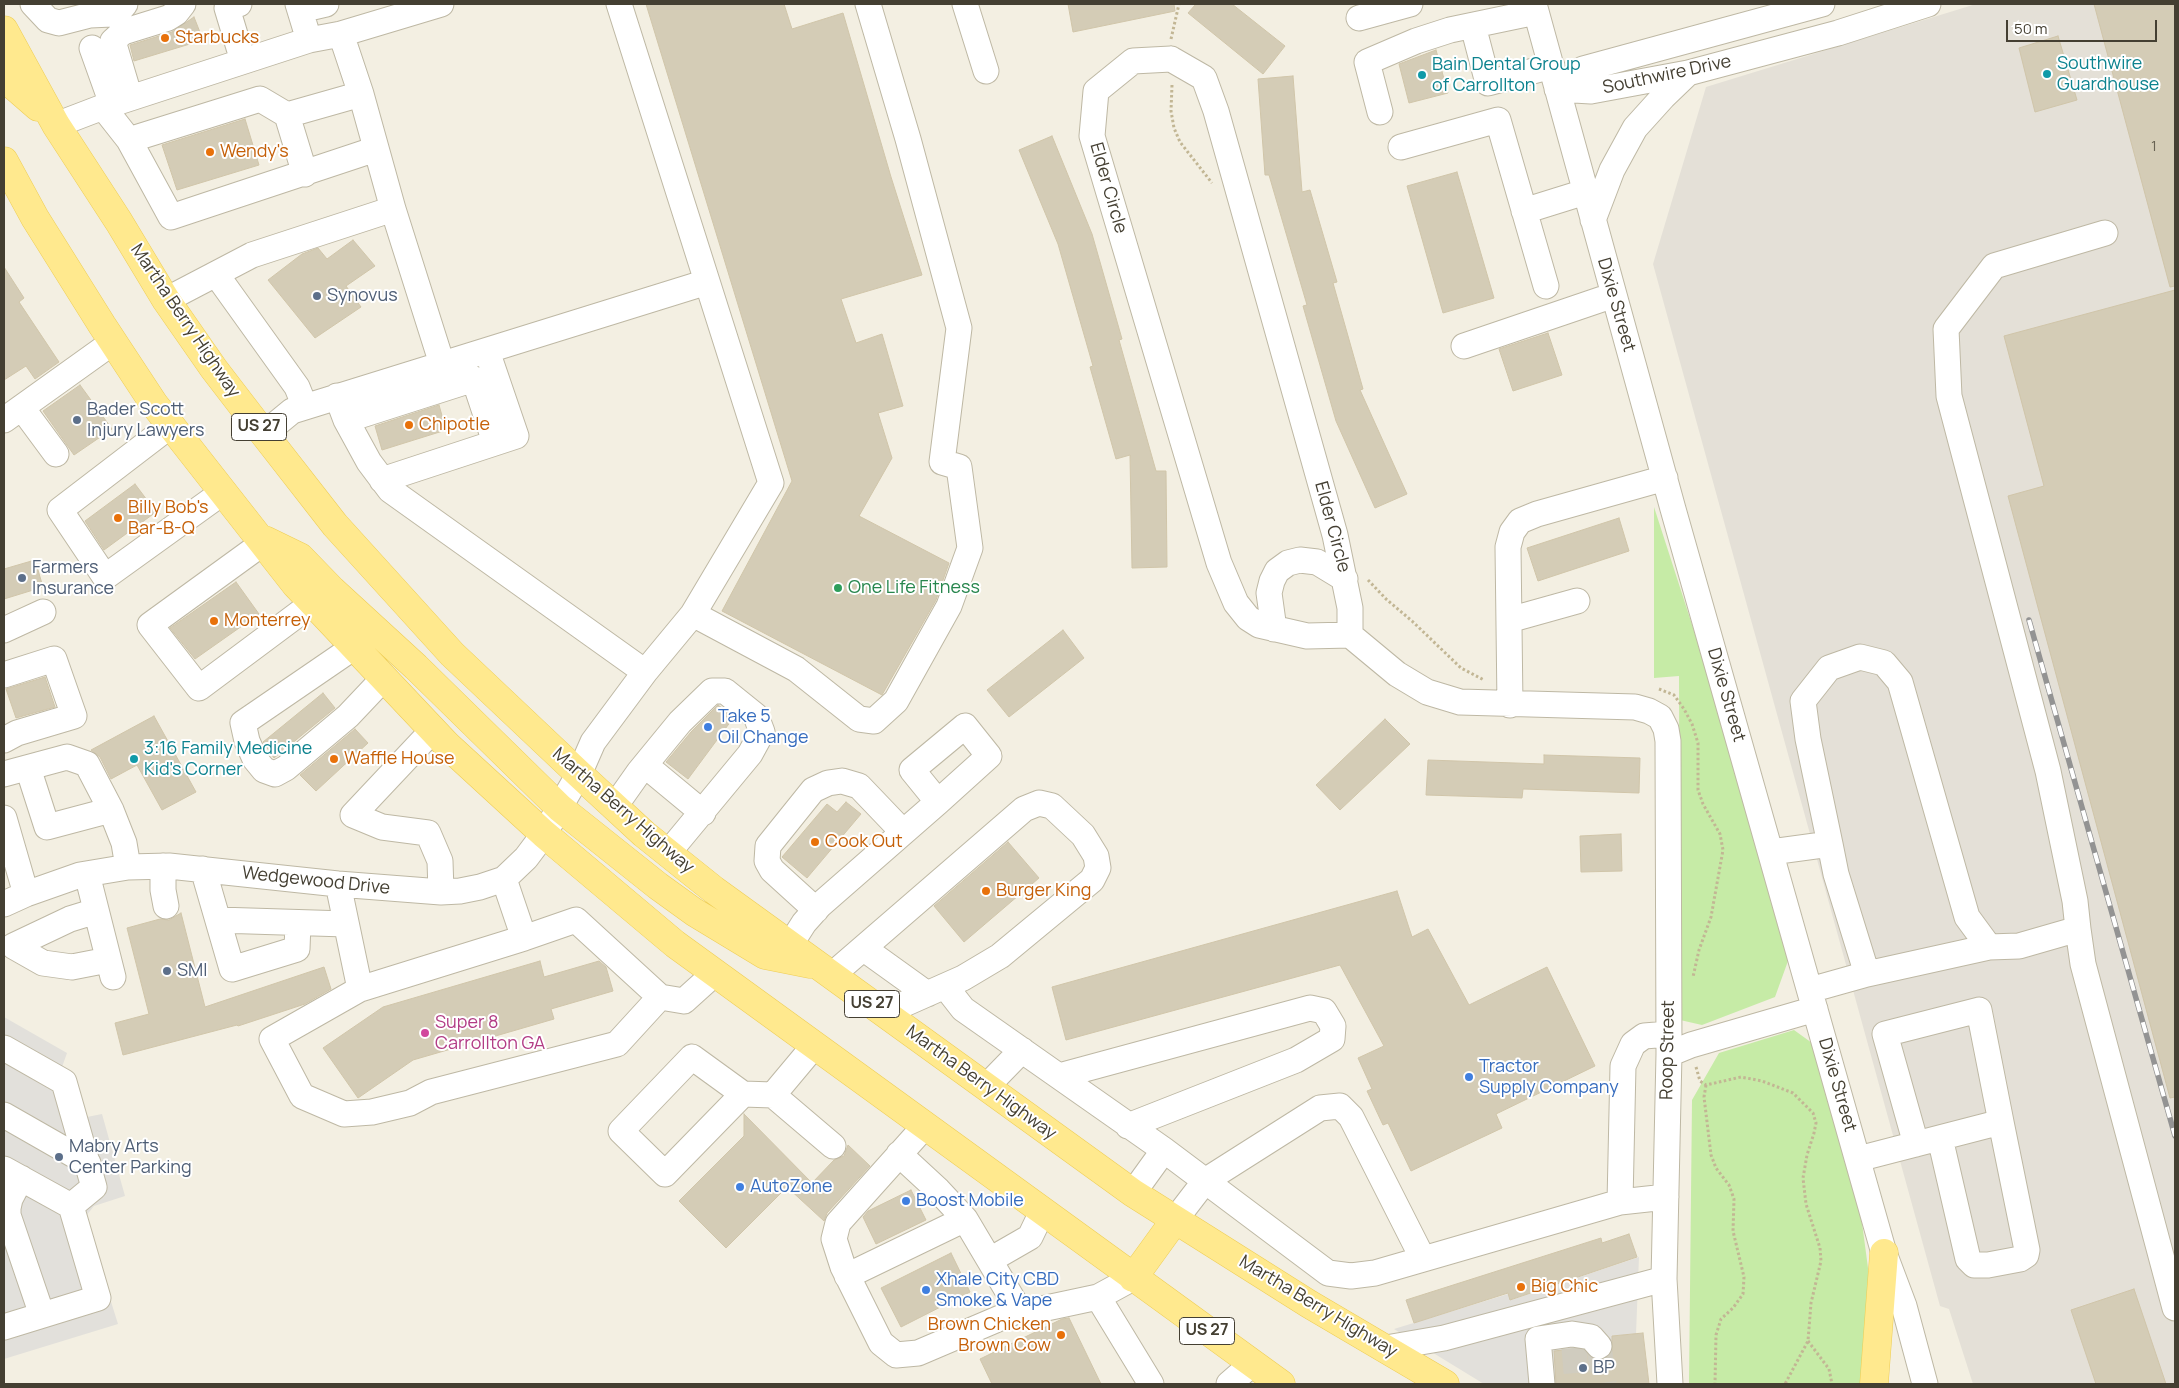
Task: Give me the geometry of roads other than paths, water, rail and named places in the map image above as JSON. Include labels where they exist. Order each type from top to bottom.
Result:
[{"type":"main road","name":"Martha Berry Highway","points":[[4,30],[55,122],[166,300],[214,369],[264,434],[335,525],[452,654],[579,774],[644,834],[714,890],[1133,1193],[1309,1304],[1444,1384]]},
{"type":"main road","points":[[4,74],[7,80],[55,122]]},
{"type":"main road","name":"US 27","points":[[4,161],[35,218],[113,342],[171,425],[313,603],[432,730],[544,834],[631,909],[924,1127],[1281,1384]]},
{"type":"main road","points":[[261,540],[300,557],[332,590],[416,667],[560,808],[658,886],[694,912],[765,955],[826,970]]},
{"type":"main road","points":[[1133,1278],[1175,1220]]},
{"type":"main road","points":[[1874,1384],[1884,1253]]},
{"type":"street","points":[[33,4],[48,20],[59,23],[90,15],[112,14],[120,10],[125,4]]},
{"type":"street","points":[[115,103],[113,41],[123,32],[168,18],[176,13],[184,4]]},
{"type":"street","points":[[238,4],[227,8],[244,61]]},
{"type":"street","points":[[309,40],[299,7],[326,4]]},
{"type":"street","points":[[55,122],[309,40],[341,34],[441,4]]},
{"type":"street","name":"Wedgewood Drive","points":[[13,886],[128,867],[163,866],[338,884],[441,892],[480,887],[504,879],[526,858],[544,834],[579,774],[593,742],[645,672],[693,614],[772,483],[619,4]]},
{"type":"street","points":[[693,614],[796,669],[859,719],[874,721],[896,701],[945,614],[970,548],[959,467],[942,462],[959,328],[919,177],[868,4]]},
{"type":"street","points":[[965,4],[986,71]]},
{"type":"street","points":[[1359,18],[1410,4]]},
{"type":"street","name":"Southwire Drive","points":[[1555,77],[1822,4]]},
{"type":"street","points":[[1827,4],[1838,33]]},
{"type":"street","name":"Southwire Drive","points":[[1555,77],[1591,90],[1688,73],[1838,33],[1928,4]]},
{"type":"street","points":[[1380,112],[1367,62],[1416,41],[1535,8]]},
{"type":"street","name":"Dixie Street","points":[[1535,8],[1770,852],[1884,1253],[1904,1306],[1925,1384]]},
{"type":"street","points":[[1473,26],[1488,83],[1555,77]]},
{"type":"street","points":[[341,34],[361,94],[393,208],[442,364]]},
{"type":"street","points":[[92,48],[129,140],[171,217],[376,149]]},
{"type":"street","name":"Elder Circle","points":[[1171,59],[1204,78],[1221,130],[1330,517],[1345,579],[1350,608],[1350,635],[1307,636],[1260,625],[1248,618],[1236,603],[1219,563],[1092,136],[1096,91],[1133,61],[1171,59]]},
{"type":"street","points":[[1593,220],[1612,170],[1635,128],[1688,73]]},
{"type":"street","points":[[287,115],[361,94]]},
{"type":"street","points":[[129,140],[260,99],[287,115],[305,174]]},
{"type":"street","points":[[1401,147],[1498,120],[1546,286]]},
{"type":"street","points":[[1524,210],[1585,192]]},
{"type":"street","points":[[166,300],[252,255],[393,208]]},
{"type":"street","points":[[2105,233],[1994,266],[1946,329],[1950,396],[2048,771],[2075,901],[2083,964],[2175,1308]]},
{"type":"street","points":[[216,274],[297,387],[305,407]]},
{"type":"street","points":[[346,420],[476,362],[707,282]]},
{"type":"street","points":[[1464,346],[1614,295]]},
{"type":"street","points":[[56,454],[13,414],[113,342]]},
{"type":"street","points":[[264,434],[292,411],[442,364],[476,362]]},
{"type":"street","points":[[382,480],[516,436],[476,362]]},
{"type":"street","points":[[337,396],[346,420],[390,490],[645,672]]},
{"type":"street","points":[[171,425],[60,510],[105,577],[223,492]]},
{"type":"street","points":[[1350,635],[1398,674],[1427,692],[1460,702],[1510,705],[1508,547],[1512,532],[1520,521],[1537,514],[1665,478]]},
{"type":"street","points":[[261,540],[150,625],[199,688],[313,603]]},
{"type":"street","points":[[1274,629],[1269,594],[1272,580],[1277,571],[1288,563],[1300,560],[1317,562],[1345,579]]},
{"type":"street","points":[[1509,620],[1577,601]]},
{"type":"street","points":[[4,630],[43,612]]},
{"type":"street","points":[[354,648],[244,723],[246,741],[255,759],[264,770],[275,774],[286,768],[348,716],[383,679]]},
{"type":"street","points":[[1866,974],[1836,874],[1808,739],[1803,701],[1829,668],[1860,657],[1884,663],[1900,682],[1967,917],[1989,947]]},
{"type":"street","points":[[4,675],[54,659],[74,716],[17,733],[4,740]]},
{"type":"street","points":[[615,806],[680,722],[712,691],[726,691],[756,716],[762,732],[750,754],[668,853]]},
{"type":"street","name":"Roop Street","points":[[1510,705],[1635,707],[1660,717],[1666,729],[1668,741],[1669,1044],[1664,1280],[1670,1384]]},
{"type":"street","points":[[432,730],[353,815],[382,827],[428,833],[440,861],[441,892]]},
{"type":"street","points":[[4,774],[67,757],[87,764],[111,810],[124,843],[128,867]]},
{"type":"street","points":[[645,765],[703,813]]},
{"type":"street","points":[[28,768],[47,827],[111,810]]},
{"type":"street","points":[[816,910],[772,870],[767,861],[768,846],[814,790],[828,783],[842,781],[859,786],[903,832]]},
{"type":"street","points":[[790,944],[816,910],[938,802]]},
{"type":"street","points":[[826,970],[863,948],[1024,809],[1039,803],[1052,806],[1083,835],[1096,856],[1098,868],[1092,880],[1000,956],[936,990],[884,1013]]},
{"type":"street","points":[[4,818],[13,886]]},
{"type":"street","points":[[1770,852],[1830,844]]},
{"type":"street","points":[[163,866],[163,890],[166,906]]},
{"type":"street","points":[[203,869],[232,969],[297,949],[298,923]]},
{"type":"street","points":[[87,874],[110,968],[72,967],[43,963],[13,946],[70,919],[96,911]]},
{"type":"street","points":[[504,879],[524,938]]},
{"type":"street","points":[[338,884],[360,989]]},
{"type":"street","points":[[218,920],[346,924]]},
{"type":"street","points":[[660,997],[616,1044],[431,1092],[410,1103],[372,1112],[344,1114],[302,1096],[272,1039],[360,989],[576,920],[660,997],[684,1001],[715,973]]},
{"type":"street","points":[[1620,1202],[1623,1066],[1633,1044],[1644,1036],[1669,1044],[1691,1045],[1812,999],[1866,974],[1989,947],[2019,946],[2078,929]]},
{"type":"street","points":[[863,948],[936,990],[1022,1050],[1164,1150],[1328,1273],[1351,1276],[1375,1273],[1620,1202],[1666,1197]]},
{"type":"street","points":[[1059,1076],[1310,1008],[1324,1011],[1333,1026],[1332,1039],[1320,1048],[1296,1060],[1128,1126]]},
{"type":"street","points":[[1916,1144],[1885,1034],[1979,1010],[2027,1250],[2026,1255],[2020,1259],[1988,1265],[1974,1264],[1968,1259],[1940,1138]]},
{"type":"street","points":[[773,1095],[814,1046]]},
{"type":"street","points":[[4,1048],[64,1082],[94,1188],[71,1206]]},
{"type":"street","points":[[986,1087],[1022,1050]]},
{"type":"street","points":[[743,1094],[665,1174],[620,1131],[692,1057],[743,1094],[773,1095],[833,1146]]},
{"type":"street","points":[[1175,1220],[1206,1181],[1320,1108],[1340,1106],[1351,1116],[1424,1259]]},
{"type":"street","points":[[4,1115],[88,1163]]},
{"type":"street","points":[[1858,1160],[2001,1122]]},
{"type":"street","points":[[924,1127],[838,1223],[834,1239],[847,1276],[881,1344],[896,1355],[918,1353],[1019,1310],[1037,1310],[1098,1297],[1133,1278]]},
{"type":"street","points":[[1133,1193],[1164,1150]]},
{"type":"street","points":[[899,1154],[938,1190],[965,1219],[1019,1310]]},
{"type":"street","points":[[4,1327],[98,1298],[71,1206],[12,1173],[8,1215],[42,1315]]},
{"type":"street","points":[[990,1260],[1030,1237],[1042,1212]]},
{"type":"street","points":[[847,1276],[965,1219]]},
{"type":"street","points":[[1386,1348],[1444,1338],[1664,1280]]},
{"type":"street","points":[[1098,1297],[1151,1384]]},
{"type":"street","points":[[1538,1339],[1582,1343],[1567,1305]]},
{"type":"street","points":[[1527,1316],[1538,1339],[1542,1384]]},
{"type":"street","points":[[1229,1384],[1252,1364]]},
{"type":"tunnel","points":[[1599,1346],[1604,1384]]},
{"type":"tunnel","points":[[1574,1348],[1577,1384]]},
{"type":"railway","points":[[2029,620],[2175,1136]]},
{"type":"place","name":"Starbucks","points":[[165,38]]},
{"type":"place","name":"Southwire Guardhouse","points":[[2047,74]]},
{"type":"place","name":"Bain Dental Group of Carrollton","points":[[1422,75]]},
{"type":"place","name":"Wendy's","points":[[210,152]]},
{"type":"place","name":"Synovus","points":[[317,296]]},
{"type":"place","name":"Bader Scott Injury Lawyers","points":[[77,420]]},
{"type":"place","name":"Chipotle","points":[[409,425]]},
{"type":"place","name":"Billy Bob's Bar-B-Q","points":[[118,518]]},
{"type":"place","name":"Farmers Insurance","points":[[22,578]]},
{"type":"place","name":"One Life Fitness","points":[[838,588]]},
{"type":"place","name":"Monterrey","points":[[214,621]]},
{"type":"place","name":"Take 5 Oil Change","points":[[708,727]]},
{"type":"place","name":"3:16 Family Medicine Kid's Corner","points":[[134,759]]},
{"type":"place","name":"Waffle House","points":[[334,759]]},
{"type":"place","name":"Cook Out","points":[[815,842]]},
{"type":"place","name":"Burger King","points":[[986,891]]},
{"type":"place","name":"SMI","points":[[167,971]]},
{"type":"place","name":"Super 8 Carrollton GA","points":[[425,1033]]},
{"type":"place","name":"Tractor Supply Company","points":[[1469,1077]]},
{"type":"place","name":"Mabry Arts Center Parking","points":[[59,1157]]},
{"type":"place","name":"AutoZone","points":[[740,1187]]},
{"type":"place","name":"Boost Mobile","points":[[906,1201]]},
{"type":"place","name":"Big Chic","points":[[1521,1287]]},
{"type":"place","name":"Xhale City CBD Smoke & Vape","points":[[926,1290]]},
{"type":"place","name":"Brown Chicken Brown Cow","points":[[1061,1335]]},
{"type":"place","name":"BP","points":[[1583,1368]]}]
